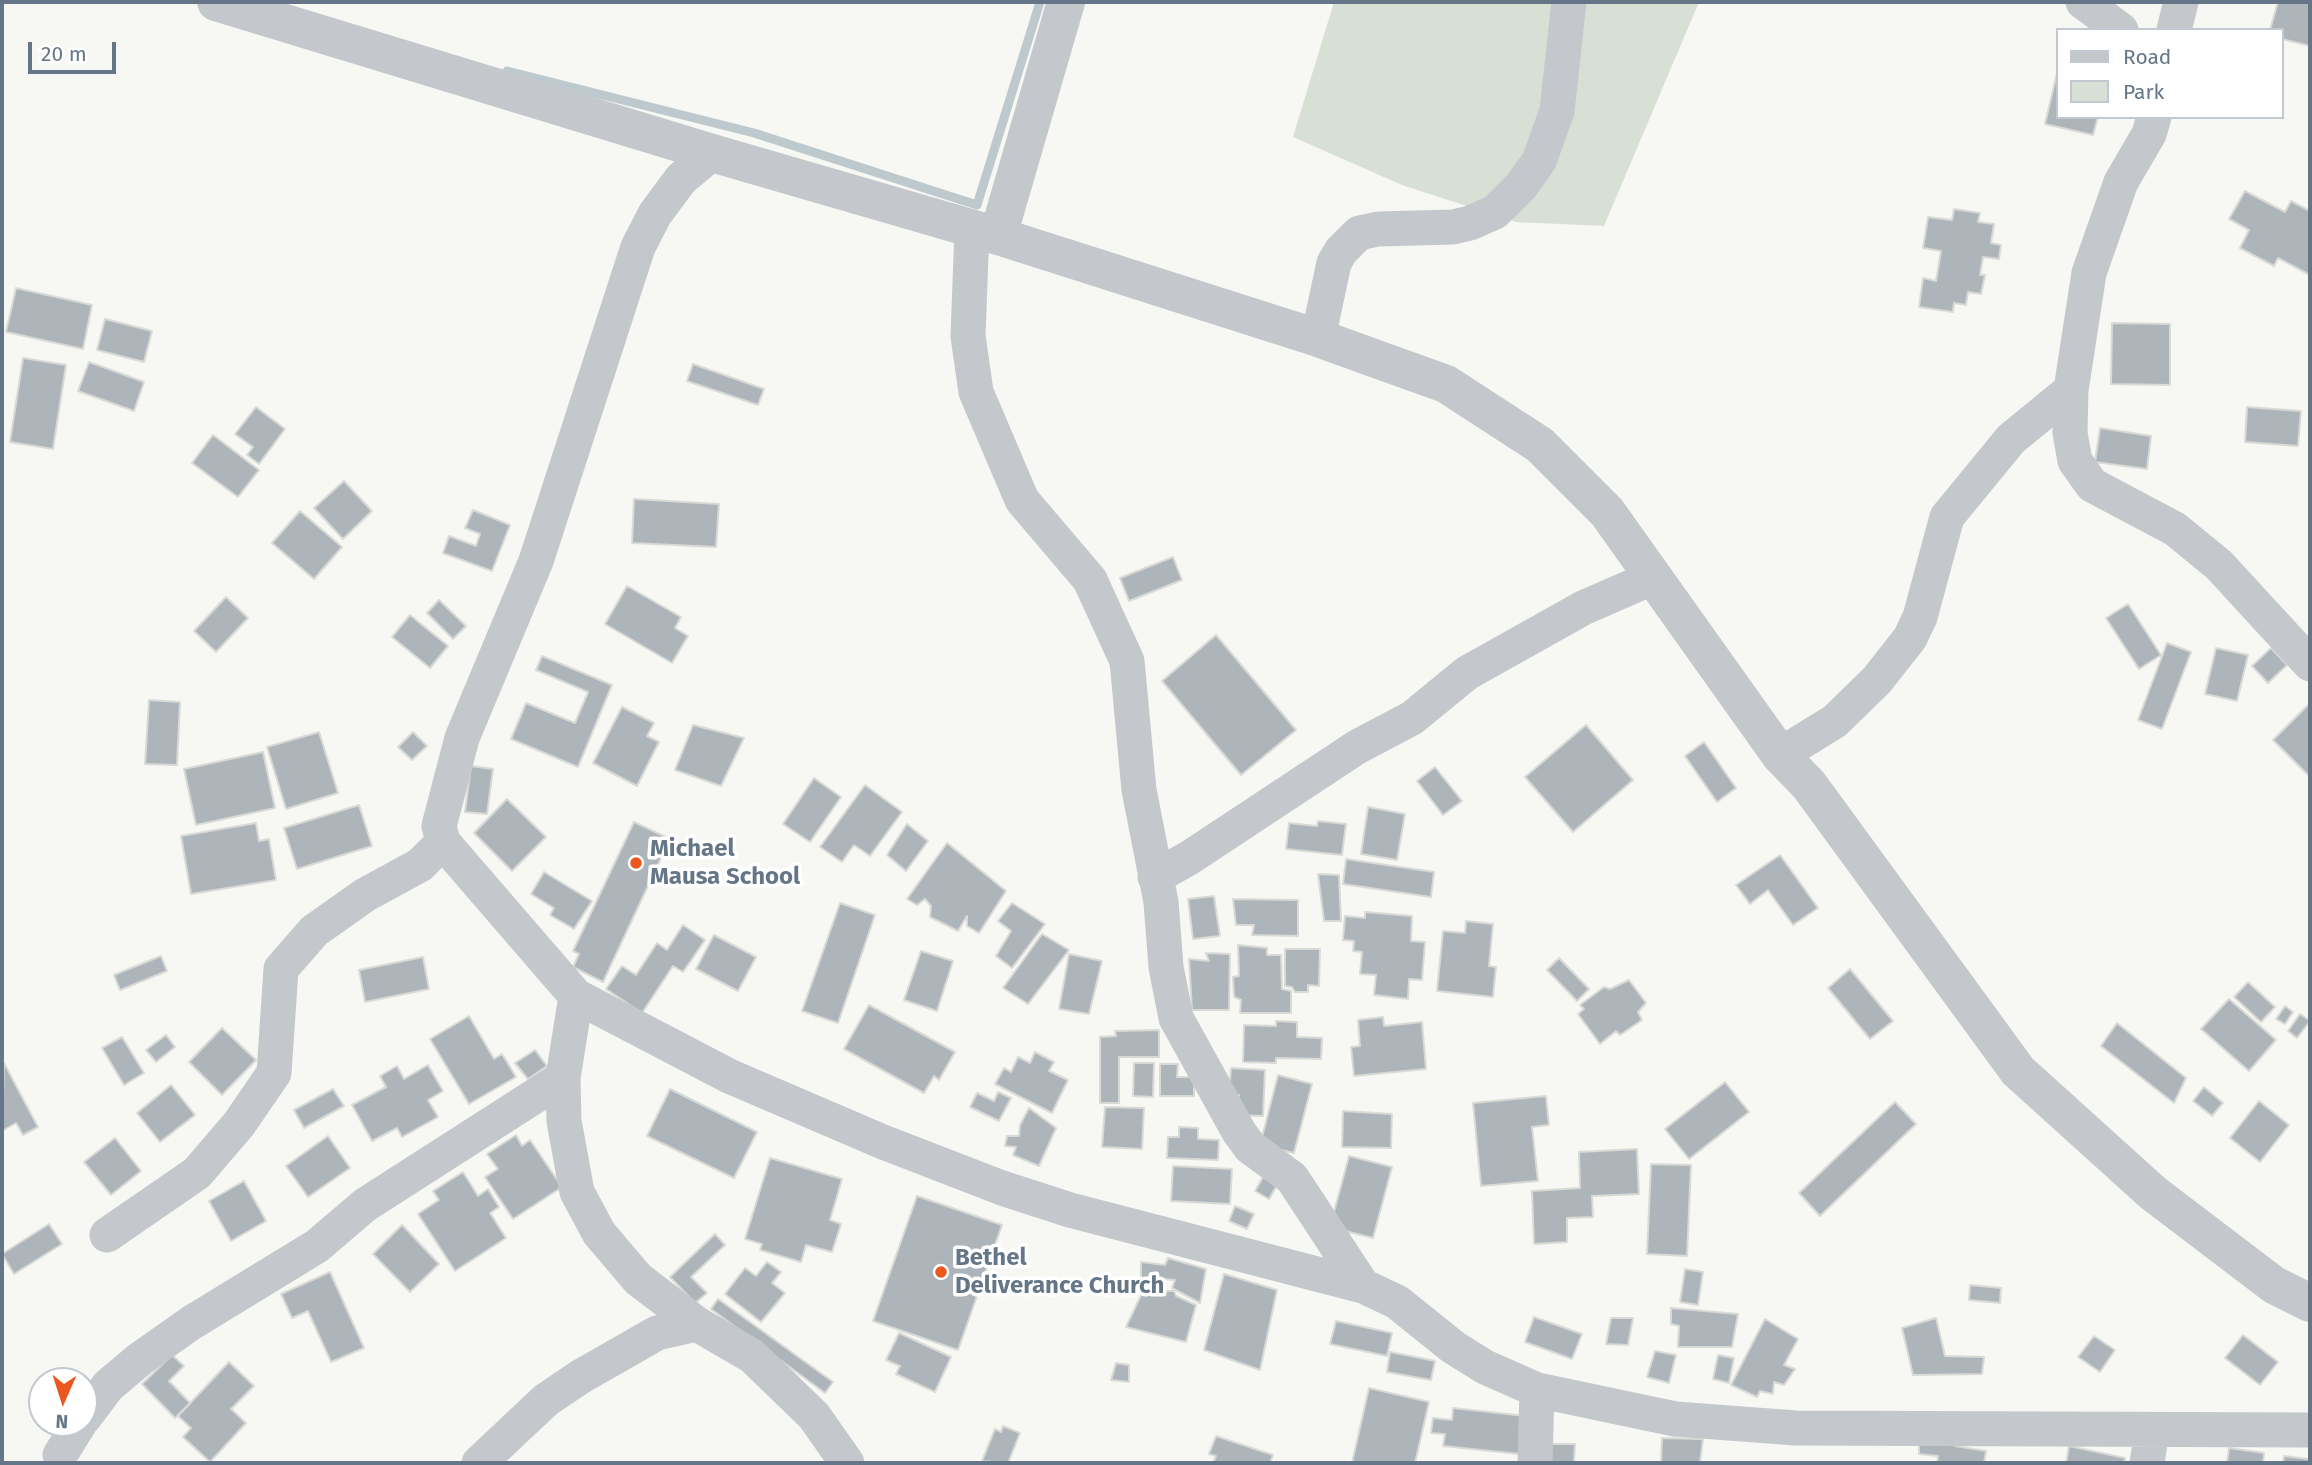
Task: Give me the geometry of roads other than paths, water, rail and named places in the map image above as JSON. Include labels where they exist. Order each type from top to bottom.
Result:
[{"type":"street","points":[[216,2],[712,153],[985,232],[1318,338],[1446,384],[1540,446],[1607,512],[1780,755],[1809,785],[2018,1071],[2153,1194],[2274,1285],[2310,1303]]},
{"type":"street","points":[[1066,2],[985,232],[968,336],[976,391],[1022,500],[1090,580],[1127,661],[1139,790],[1161,902],[1166,967],[1176,1018],[1239,1132],[1250,1147],[1292,1178],[1363,1286]]},
{"type":"street","points":[[1318,338],[1334,263],[1341,251],[1359,233],[1378,229],[1454,227],[1470,223],[1495,212],[1521,187],[1539,161],[1557,111],[1569,2]]},
{"type":"street","points":[[2083,2],[2118,28]]},
{"type":"street","points":[[2174,28],[2181,2]]},
{"type":"street","points":[[2153,119],[2149,134],[2120,182],[2090,273],[2071,390],[2070,433],[2075,461],[2092,485],[2175,529],[2219,565],[2310,664]]},
{"type":"street","points":[[712,153],[681,179],[655,214],[638,247],[536,561],[462,738],[439,826],[443,842],[576,996],[729,1076],[883,1142],[1002,1188],[1070,1210],[1363,1286],[1397,1302],[1453,1347],[1485,1367],[1537,1390],[1675,1419],[2150,1447],[2310,1430]]},
{"type":"street","points":[[1780,755],[1835,721],[1885,670],[1910,638],[1920,617],[1947,517],[2011,439],[2071,390]]},
{"type":"street","points":[[1155,877],[1189,858],[1357,747],[1412,718],[1467,673],[1583,608],[1654,577]]},
{"type":"street","points":[[107,1235],[197,1173],[239,1124],[274,1073],[281,969],[314,931],[365,895],[420,865],[443,842]]},
{"type":"street","points":[[576,996],[562,1078],[564,1121],[577,1192],[599,1233],[638,1279],[697,1324],[752,1356],[814,1416],[847,1463]]},
{"type":"street","points":[[98,1399],[108,1386],[140,1359],[191,1323],[317,1246],[365,1205],[562,1078]]},
{"type":"street","points":[[479,1463],[546,1401],[580,1377],[657,1332],[697,1324]]},
{"type":"street","points":[[1535,1463],[1537,1390]]},
{"type":"street","points":[[60,1455],[71,1437]]},
{"type":"waterway","points":[[507,71],[754,133],[977,205],[1040,2]]},
{"type":"place","name":"Michael Mausa School","points":[[636,863]]},
{"type":"place","name":"Bethel Deliverance Church","points":[[941,1272]]}]
